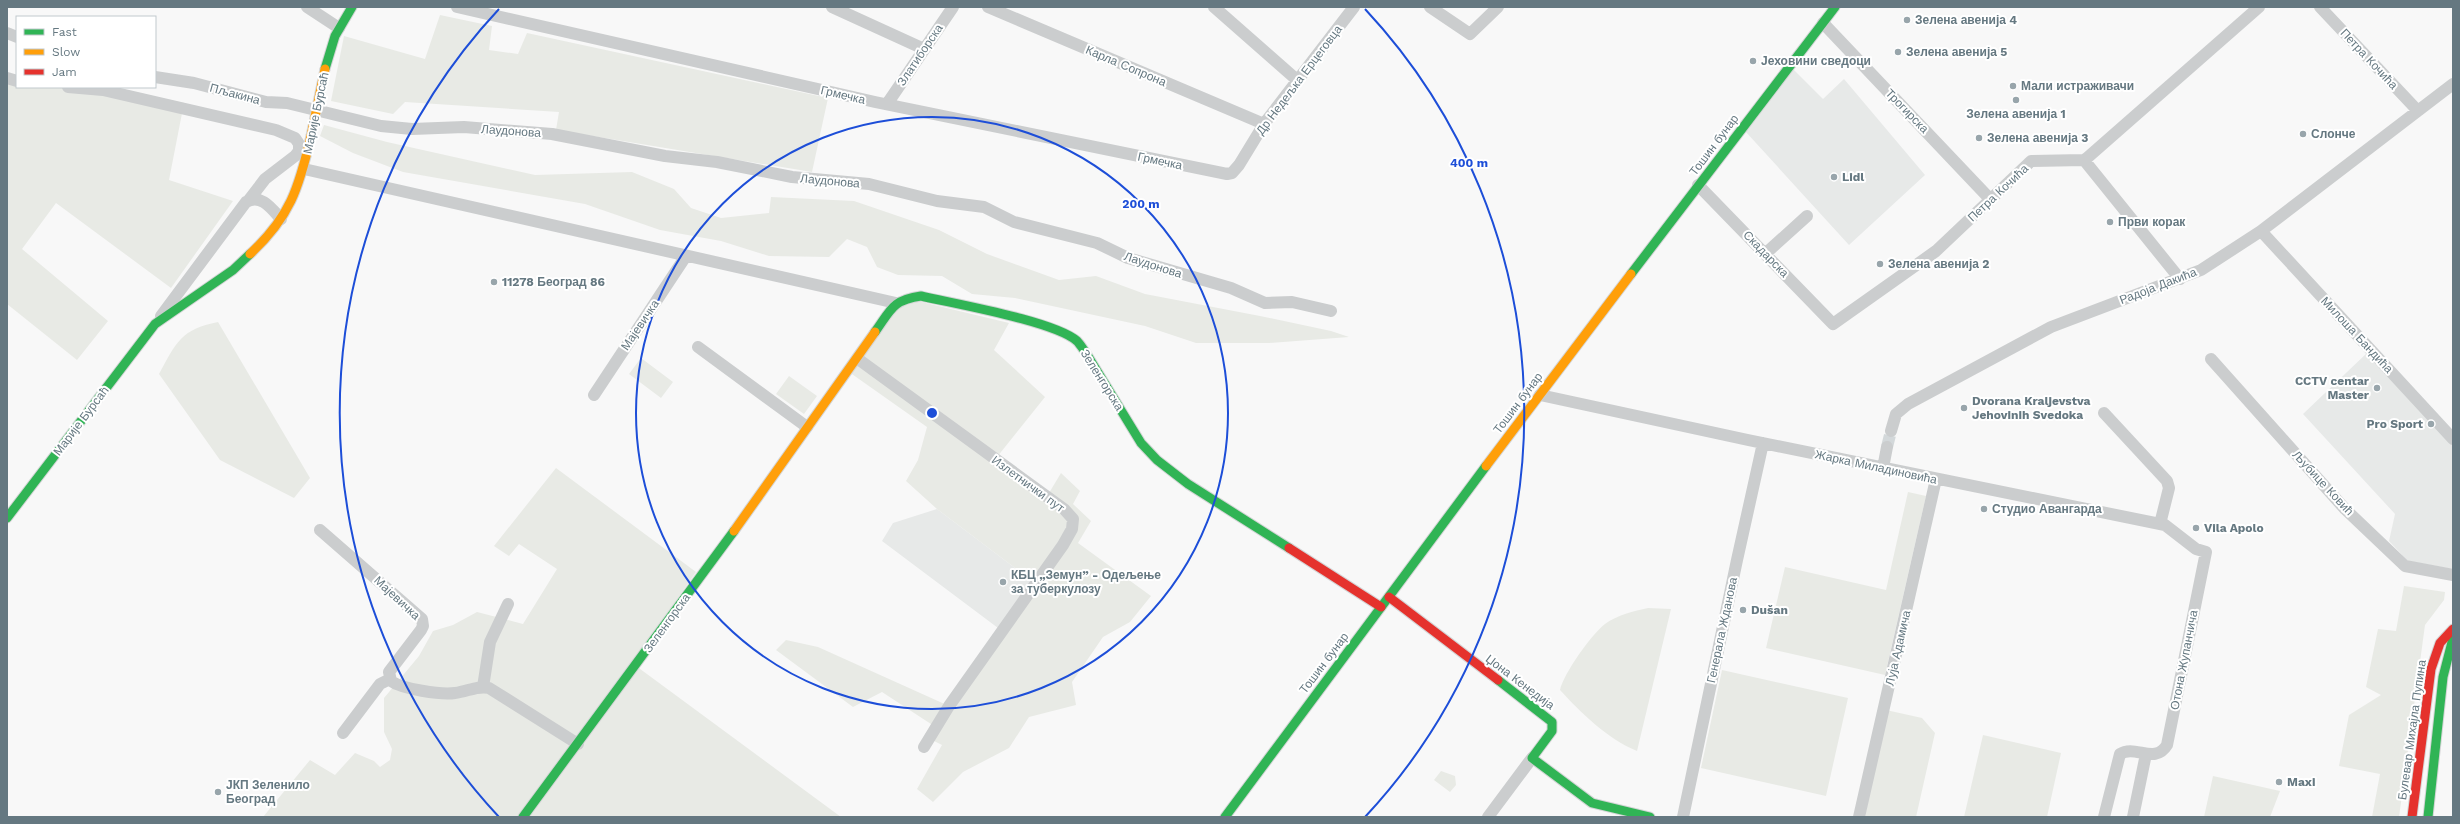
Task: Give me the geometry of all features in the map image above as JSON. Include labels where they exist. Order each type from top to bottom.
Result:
[{"type":"street","points":[[307,7],[339,28]]},
{"type":"street","name":"Марије Бурсаћ","points":[[155,324],[191,297],[234,270],[266,239],[281,219],[294,194],[304,169],[325,69],[339,28],[352,7]]},
{"type":"street","name":"Грмечка","points":[[456,7],[887,104],[1221,174],[1232,173]]},
{"type":"street","points":[[832,7],[924,49]]},
{"type":"street","name":"Златиборска","points":[[887,104],[953,7]]},
{"type":"street","name":"Карла Сопрона","points":[[988,7],[1264,124]]},
{"type":"street","points":[[1214,7],[1297,80]]},
{"type":"street","name":"Др Недељка Ерцеговца","points":[[1232,173],[1239,165],[1264,124],[1354,7]]},
{"type":"street","points":[[1430,7],[1470,34],[1498,7]]},
{"type":"street","name":"Тошин бунар","points":[[1225,817],[1540,394],[1835,7]]},
{"type":"street","points":[[2180,279],[2084,160],[2259,7]]},
{"type":"street","name":"Петра Кочића","points":[[2320,7],[2418,111]]},
{"type":"street","name":"Трогирска","points":[[1823,23],[1990,199]]},
{"type":"street","name":"Пљакина","points":[[156,77],[194,83],[266,102],[287,103],[315,110]]},
{"type":"street","name":"Радоја Дакића","points":[[1891,431],[1896,414],[1908,404],[2001,353],[2051,327],[2180,279],[2226,255],[2261,231],[2453,84]]},
{"type":"street","name":"Марије Бурсаћ","points":[[7,518],[155,324],[240,207],[249,200],[265,179],[297,153],[300,144],[295,138],[276,130],[103,90],[80,88]]},
{"type":"street","name":"Лаудонова","points":[[315,110],[381,126],[412,129],[464,127],[552,134],[649,154],[716,162],[792,177],[869,184],[937,201],[984,207],[1014,222],[1097,243],[1128,258],[1231,288],[1264,303],[1292,302],[1330,311]]},
{"type":"street","name":"Петра Кочића","points":[[1833,324],[1936,251],[2032,161],[2084,160]]},
{"type":"street","points":[[304,169],[896,303]]},
{"type":"street","name":"Скадарска","points":[[1698,185],[1833,324]]},
{"type":"street","points":[[249,200],[264,202],[281,219]]},
{"type":"street","points":[[1765,254],[1807,216]]},
{"type":"street","name":"Милоша Бандића","points":[[2261,231],[2453,439]]},
{"type":"street","name":"Мајевичка","points":[[594,395],[686,256]]},
{"type":"street","name":"Зеленгорска","points":[[523,817],[578,744],[807,427],[858,359],[896,303],[905,298],[929,298],[1042,325],[1064,333],[1077,341],[1086,353],[1141,443],[1157,460],[1188,484],[1381,607]]},
{"type":"street","points":[[698,347],[807,427]]},
{"type":"street","name":"Излетнички пут","points":[[858,359],[1064,509],[1073,519],[1072,529],[1063,545],[949,706],[924,747]]},
{"type":"street","name":"Љубице Ковић","points":[[2211,359],[2345,509],[2378,538],[2399,562],[2405,566],[2453,575]]},
{"type":"street","name":"Жарка Миладиновића","points":[[1540,394],[1763,443],[2160,524],[2170,527],[2196,549],[2206,552]]},
{"type":"street","points":[[2104,413],[2167,481],[2169,488],[2160,524]]},
{"type":"street","name":"Генерала Жданова","points":[[1683,817],[1736,560],[1763,443]]},
{"type":"street","points":[[1883,468],[1888,447]]},
{"type":"street","name":"Луја Адамича","points":[[1859,817],[1936,479]]},
{"type":"street","name":"Мајевичка","points":[[320,530],[422,619],[423,626],[389,672],[390,679]]},
{"type":"street","name":"Отона Жупанчича","points":[[2104,817],[2120,754],[2130,751],[2146,754],[2159,753],[2167,745],[2206,552]]},
{"type":"street","name":"Џона Кенедија","points":[[1388,597],[1552,722],[1552,731],[1532,758]]},
{"type":"street","points":[[483,687],[490,642],[508,604]]},
{"type":"street","name":"Булевар Михајла Пупина","points":[[2412,817],[2431,669],[2440,644],[2453,629]]},
{"type":"street","name":"Булевар Михајла Пупина","points":[[2428,817],[2443,677],[2453,638]]},
{"type":"street","points":[[343,732],[380,684],[390,679],[396,684],[436,693],[456,693],[483,687],[494,689],[578,744]]},
{"type":"street","points":[[2133,817],[2146,754]]},
{"type":"street","points":[[1488,817],[1532,758],[1592,803],[1650,817]]},
{"type":"shaded area","points":[[440,15],[492,26],[489,50],[518,54],[527,33],[828,98],[812,172],[556,130],[559,112],[405,102],[393,114],[331,101],[344,36],[425,59]]},
{"type":"shaded area","points":[[1793,69],[1823,99],[1844,79],[1925,175],[1849,245],[1745,131]]},
{"type":"shaded area","points":[[7,77],[16,80],[16,88],[112,88],[184,103],[169,180],[233,201],[171,288],[56,203],[22,249],[108,321],[77,360],[7,304]]},
{"type":"shaded area","points":[[324,125],[387,142],[535,175],[632,172],[674,189],[691,208],[721,218],[769,213],[771,197],[854,201],[939,230],[987,254],[1059,280],[1096,276],[1145,294],[1260,316],[1331,331],[1349,337],[1269,343],[1196,343],[1145,326],[1015,298],[972,294],[942,276],[898,275],[877,267],[867,247],[847,239],[829,257],[769,256],[721,241],[660,230],[585,204],[403,172],[353,153],[320,136]]},
{"type":"shaded area","points":[[905,298],[1009,323],[994,350],[1045,397],[997,457],[1049,493],[1061,473],[1080,491],[1073,504],[1091,521],[1078,543],[1151,596],[1130,622],[1103,637],[1072,682],[1076,705],[1029,717],[1009,748],[963,772],[933,802],[917,789],[942,745],[928,738],[934,726],[882,692],[853,707],[776,650],[786,640],[818,647],[949,706],[1036,584],[937,509],[906,481],[918,460],[927,427],[849,372]]},
{"type":"shaded area","points":[[218,322],[310,478],[294,498],[220,460],[159,374],[175,346],[181,339],[196,329]]},
{"type":"shaded area","points":[[2368,352],[2453,444],[2453,569],[2408,561],[2389,541],[2395,514],[2303,414]]},
{"type":"shaded area","points":[[641,358],[673,382],[661,398],[629,374]]},
{"type":"shaded area","points":[[789,376],[817,396],[804,414],[776,394]]},
{"type":"shaded area","points":[[556,468],[696,572],[632,663],[841,817],[263,817],[310,760],[335,775],[355,753],[374,761],[380,767],[390,760],[392,749],[384,732],[384,698],[419,656],[433,631],[453,625],[477,612],[523,624],[557,569],[519,544],[509,556],[494,546]]},
{"type":"shaded area","points":[[1908,492],[1926,496],[1885,675],[1766,648],[1785,567],[1886,590]]},
{"type":"shaded area","points":[[937,509],[1036,584],[1002,631],[882,541],[893,523]]},
{"type":"shaded area","points":[[2404,586],[2445,592],[2444,600],[2425,625],[2399,817],[2372,817],[2380,774],[2339,766],[2349,715],[2381,695],[2366,687],[2378,629],[2396,631]]},
{"type":"shaded area","points":[[1648,608],[1671,609],[1637,751],[1616,740],[1596,725],[1560,690],[1572,665],[1599,629],[1620,616]]},
{"type":"shaded area","points":[[1722,670],[1848,698],[1826,796],[1701,768]]},
{"type":"shaded area","points":[[1886,710],[1922,718],[1935,733],[1916,817],[1865,817]]},
{"type":"shaded area","points":[[1983,735],[2061,753],[2047,817],[1964,817]]},
{"type":"shaded area","points":[[1441,771],[1455,776],[1456,785],[1450,792],[1434,780]]},
{"type":"shaded area","points":[[2213,776],[2280,791],[2270,817],[2204,817]]},
{"type":"tunnel","points":[[1887,447],[1891,431]]},
{"type":"traffic: fast","points":[[325,69],[335,36],[352,7]]},
{"type":"traffic: fast","points":[[1631,274],[1835,7]]},
{"type":"traffic: fast","points":[[7,518],[155,324],[233,270],[250,254]]},
{"type":"traffic: fast","points":[[875,332],[889,312],[898,303],[921,296],[979,308],[1026,320],[1065,334],[1077,341],[1086,353],[1141,443],[1157,460],[1188,484],[1289,548]]},
{"type":"traffic: fast","points":[[1225,817],[1486,466]]},
{"type":"traffic: fast","points":[[523,817],[734,531]]},
{"type":"traffic: fast","points":[[2428,817],[2443,677],[2453,638]]},
{"type":"traffic: fast","points":[[1498,680],[1552,722],[1552,731],[1532,758],[1592,803],[1650,817]]},
{"type":"traffic: slow","points":[[311,136],[325,69]]},
{"type":"traffic: slow","points":[[250,254],[275,227],[291,201],[302,171],[311,136]]},
{"type":"traffic: slow","points":[[1486,466],[1631,274]]},
{"type":"traffic: slow","points":[[734,531],[875,332]]},
{"type":"traffic: jam","points":[[1289,548],[1381,607]]},
{"type":"traffic: jam","points":[[1389,597],[1498,680]]},
{"type":"traffic: jam","points":[[2412,817],[2431,669],[2440,643],[2453,629]]},
{"type":"place","name":"Зелена авенија 4","points":[[1907,20]]},
{"type":"place","name":"Зелена авенија 5","points":[[1898,52]]},
{"type":"place","name":"Јеховини сведоци","points":[[1753,61]]},
{"type":"place","name":"Мали истраживачи","points":[[2013,86]]},
{"type":"place","name":"Зелена авенија 1","points":[[2016,100]]},
{"type":"place","name":"Слонче","points":[[2303,134]]},
{"type":"place","name":"Зелена авенија 3","points":[[1979,138]]},
{"type":"place","name":"Lidl","points":[[1834,177]]},
{"type":"place","name":"Први корак","points":[[2110,222]]},
{"type":"place","name":"Зелена авенија 2","points":[[1880,264]]},
{"type":"place","name":"11278 Београд 86","points":[[494,282]]},
{"type":"place","name":"CCTV centar Master","points":[[2377,388]]},
{"type":"place","name":"Dvorana Kraljevstva Jehovinih Svedoka","points":[[1964,408]]},
{"type":"place","name":"Pro Sport","points":[[2431,424]]},
{"type":"place","name":"Студио Авангарда","points":[[1984,509]]},
{"type":"place","name":"Vila Apolo","points":[[2196,528]]},
{"type":"place","name":"КБЦ „Земун” - Одељење за туберкулозу","points":[[1003,582]]},
{"type":"place","name":"Dušan","points":[[1743,610]]},
{"type":"place","name":"Maxi","points":[[2279,782]]},
{"type":"place","name":"ЈКП Зеленило Београд","points":[[218,792]]}]
